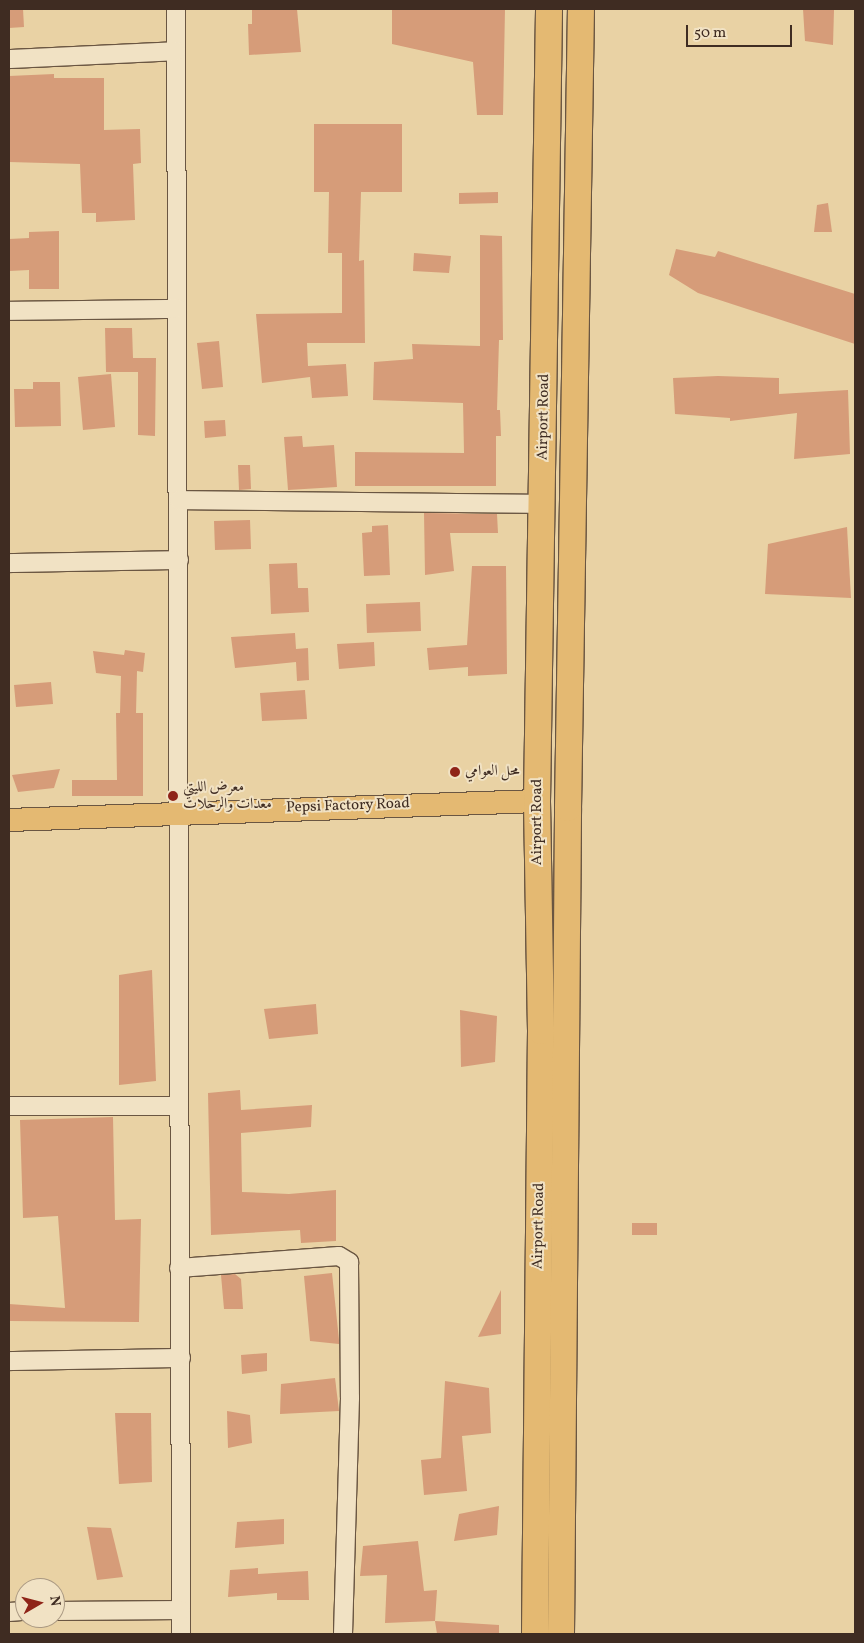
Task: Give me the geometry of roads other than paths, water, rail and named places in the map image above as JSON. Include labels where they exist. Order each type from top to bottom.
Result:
[{"type":"highway","name":"Airport Road","points":[[535,1634],[534,1470],[541,1125],[538,801],[549,9]]},
{"type":"highway","name":"Airport Road","points":[[561,1634],[568,818],[581,9]]},
{"type":"highway","points":[[534,1470],[563,1466]]},
{"type":"main road","name":"Pepsi Factory Road","points":[[9,820],[538,801]]},
{"type":"street","points":[[176,9],[180,813],[179,1268],[181,1358],[181,1634]]},
{"type":"street","points":[[9,58],[176,50]]},
{"type":"street","points":[[9,311],[177,309]]},
{"type":"street","points":[[179,500],[543,504]]},
{"type":"street","points":[[9,564],[179,560]]},
{"type":"street","points":[[9,1106],[179,1106]]},
{"type":"street","points":[[179,1268],[339,1256],[349,1262],[350,1398],[343,1634]]},
{"type":"street","points":[[9,1361],[181,1358]]},
{"type":"street","points":[[65,1611],[181,1610]]},
{"type":"place","name":"محل العوامي","points":[[455,772]]},
{"type":"place","name":"معرض الليتي معدات والرحلات","points":[[173,796]]}]
